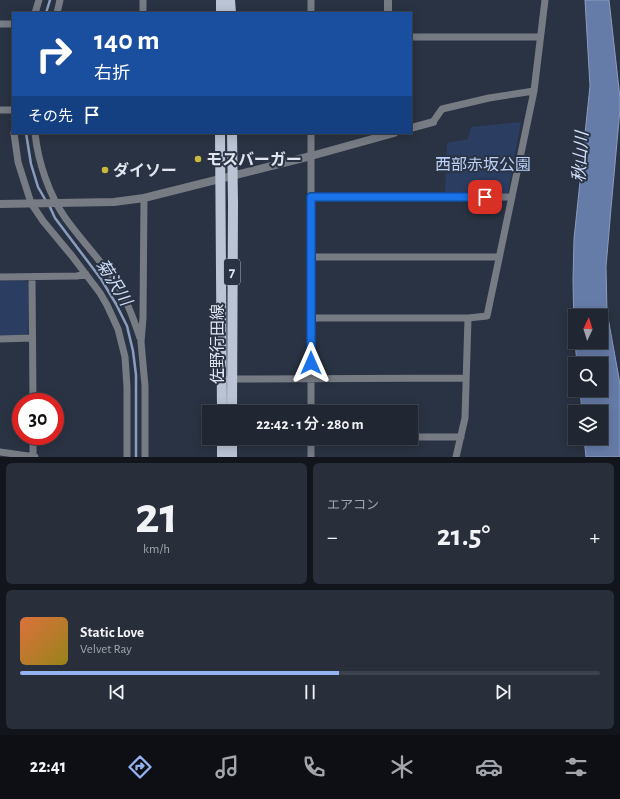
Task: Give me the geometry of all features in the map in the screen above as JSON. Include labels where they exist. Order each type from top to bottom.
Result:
[{"type":"main road","points":[[221,0],[221,12]]},
{"type":"main road","points":[[230,0],[231,12]]},
{"type":"main road","name":"佐野行田線","points":[[220,134],[220,180],[227,379],[231,405]]},
{"type":"main road","name":"佐野行田線","points":[[223,405],[227,379],[233,176],[232,134]]},
{"type":"main road","points":[[222,445],[222,457]]},
{"type":"main road","points":[[232,445],[232,457]]},
{"type":"street","points":[[35,12],[39,0]]},
{"type":"street","points":[[57,12],[60,0]]},
{"type":"street","points":[[143,0],[143,12]]},
{"type":"street","points":[[311,0],[311,12]]},
{"type":"street","points":[[388,0],[388,12]]},
{"type":"street","points":[[311,318],[468,318],[487,316],[534,91],[545,0]]},
{"type":"street","points":[[0,24],[12,24]]},
{"type":"street","points":[[412,37],[540,37]]},
{"type":"street","points":[[412,128],[433,122],[442,109],[489,98],[534,91]]},
{"type":"street","points":[[0,110],[12,110]]},
{"type":"street","points":[[14,134],[18,162],[34,203],[43,221],[100,293],[118,329],[125,357],[127,387],[127,457]]},
{"type":"street","points":[[34,134],[39,161],[55,203],[117,285],[137,327],[141,342],[145,386],[145,457]]},
{"type":"street","points":[[311,134],[311,405]]},
{"type":"street","points":[[0,204],[114,202],[144,198],[311,156],[387,134]]},
{"type":"street","points":[[311,197],[512,197]]},
{"type":"street","points":[[141,342],[143,318],[144,198]]},
{"type":"street","points":[[311,257],[499,257]]},
{"type":"street","points":[[0,277],[78,276],[86,274]]},
{"type":"street","points":[[32,277],[33,393]]},
{"type":"street","points":[[456,457],[465,418],[468,318]]},
{"type":"street","points":[[0,339],[32,338]]},
{"type":"street","points":[[227,379],[466,378]]},
{"type":"street","points":[[418,437],[460,437]]},
{"type":"street","points":[[0,452],[34,457],[33,445]]},
{"type":"street","points":[[311,445],[311,457]]},
{"type":"green space","name":"西部赤坂公園","points":[[521,122],[508,193],[445,193],[447,143],[468,139],[471,127]]},
{"type":"green space","points":[[24,280],[29,284],[28,333],[26,336],[0,336],[0,281]]},
{"type":"shaded area","points":[[585,0],[609,0],[620,109],[606,267],[607,309],[574,309],[574,239],[590,86]]},
{"type":"shaded area","points":[[608,318],[620,384],[620,457],[586,457],[585,445],[608,445],[608,405],[581,405],[581,397],[608,397],[608,357],[576,357],[576,349],[608,349]]},
{"type":"waterway","name":"菊沢川","points":[[46,12],[50,0]]},
{"type":"waterway","name":"菊沢川","points":[[26,134],[31,164],[38,187],[46,201]]},
{"type":"waterway","name":"菊沢川","points":[[49,205],[55,218],[101,279],[127,326],[133,351],[136,375],[136,457]]},
{"type":"place","name":"モスバーガー","points":[[198,159]]},
{"type":"place","name":"ダイソー","points":[[105,170]]},
{"type":"route","points":[[311,363],[311,197],[485,197]]},
{"type":"water label","name":"秋山川","points":[[580,157]]}]
